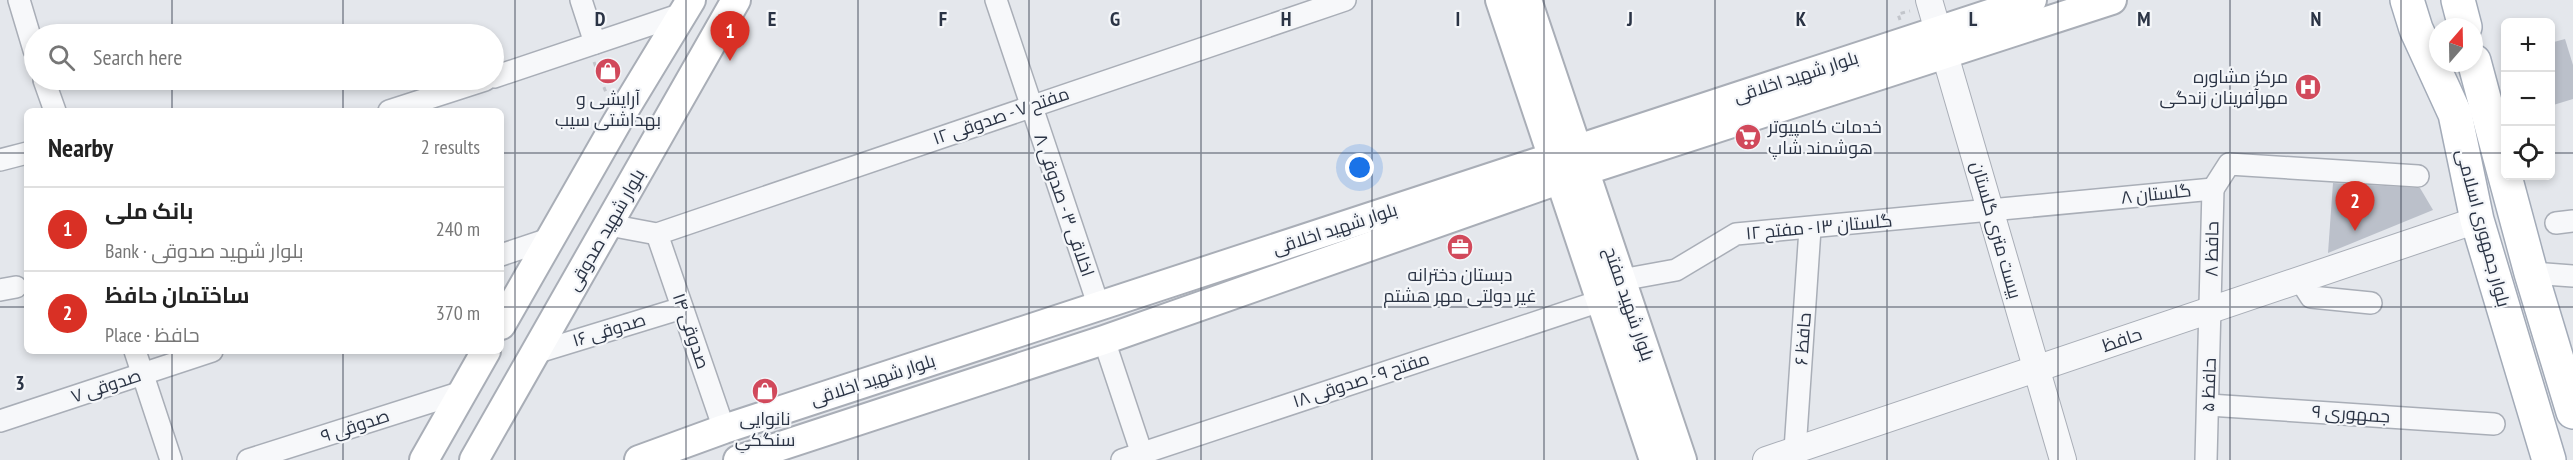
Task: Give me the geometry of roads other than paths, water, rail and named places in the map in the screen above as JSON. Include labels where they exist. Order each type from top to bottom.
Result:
[{"type":"main road","name":"بلوار شهید صدوقی","points":[[474,460],[736,0]]},
{"type":"main road","points":[[1500,0],[1552,115]]},
{"type":"main road","points":[[1527,0],[1552,115]]},
{"type":"main road","name":"بلوار شهید اخلاقی","points":[[1941,43],[2032,0]]},
{"type":"main road","name":"بلوار شهید اخلاقی","points":[[738,460],[1104,340],[1568,164],[1691,112],[1941,43],[2112,0]]},
{"type":"main road","points":[[2395,0],[2412,15]]},
{"type":"main road","points":[[2458,0],[2463,18]]},
{"type":"main road","points":[[504,320],[617,122],[686,7]]},
{"type":"main road","name":"بلوار جمهوری اسلامی","points":[[2412,15],[2455,114],[2477,220],[2549,460]]},
{"type":"main road","name":"بلوار جمهوری اسلامی","points":[[2477,72],[2531,273],[2573,412]]},
{"type":"main road","name":"بلوار شهید مفتح","points":[[1552,115],[1584,211],[1600,301],[1653,460]]},
{"type":"main road","name":"بلوار شهید اخلاقی","points":[[639,460],[724,429],[1099,307],[1568,164]]},
{"type":"main road","name":"بلوار شهید مفتح","points":[[1584,211],[1621,280],[1682,460]]},
{"type":"main road","points":[[424,460],[484,354]]},
{"type":"street","points":[[18,0],[26,24]]},
{"type":"street","points":[[581,0],[592,44]]},
{"type":"street","name":"اخلاقی ۳ - صدوقی ۸","points":[[996,0],[1099,307]]},
{"type":"street","name":"مفتح ۷ - صدوقی ۱۲","points":[[657,234],[1345,0]]},
{"type":"street","name":"بیست متری گلستان","points":[[1929,0],[2063,460]]},
{"type":"street","points":[[504,74],[592,44],[686,7]]},
{"type":"street","points":[[48,90],[54,108]]},
{"type":"street","points":[[398,108],[454,90]]},
{"type":"street","points":[[0,160],[24,154]]},
{"type":"street","name":"گلستان ۸","points":[[1990,211],[2213,189],[2229,164],[2418,176]]},
{"type":"street","name":"حافظ ۸","points":[[2211,310],[2213,189]]},
{"type":"street","name":"گلستان ۱۳ - مفتح ۱۲","points":[[1621,280],[1676,270],[1736,234],[1990,211]]},
{"type":"street","name":"حافظ","points":[[1766,460],[2477,220]]},
{"type":"street","points":[[609,225],[657,234]]},
{"type":"street","name":"حافظ ۶","points":[[1795,450],[1810,229]]},
{"type":"street","name":"صدوقی ۱۴","points":[[657,234],[724,429]]},
{"type":"street","points":[[504,254],[552,238]]},
{"type":"street","points":[[2531,273],[2573,276]]},
{"type":"street","points":[[2300,280],[2311,297],[2370,303]]},
{"type":"street","name":"مفتح ۹ - صدوقی ۱۸","points":[[1136,458],[1600,301]]},
{"type":"street","name":"صدوقی ۱۶","points":[[535,353],[682,308]]},
{"type":"street","name":"حافظ ۵","points":[[2206,460],[2211,310]]},
{"type":"street","points":[[1104,340],[1136,458]]},
{"type":"street","points":[[136,354],[171,460]]},
{"type":"street","name":"صدوقی ۷","points":[[0,421],[203,354]]},
{"type":"street","name":"صدوقی ۹","points":[[248,460],[462,392]]},
{"type":"street","name":"جمهوری ۹","points":[[2209,405],[2494,424]]},
{"type":"place","name":"بانک ملی","points":[[730,61]]},
{"type":"place","name":"آرایشی و بهداشتی سیب","points":[[608,71]]},
{"type":"place","name":"مرکز مشاوره مهرآفرینان زندگی","points":[[2308,87]]},
{"type":"place","name":"خدمات کامپیوتر هوشمند شاپ","points":[[1748,137]]},
{"type":"place","name":"ساختمان حافظ","points":[[2355,231]]},
{"type":"place","name":"دبستان دخترانه غیر دولتی مهر هشتم","points":[[1460,247]]},
{"type":"place","name":"نانوایی سنگکیِ","points":[[765,391]]}]
